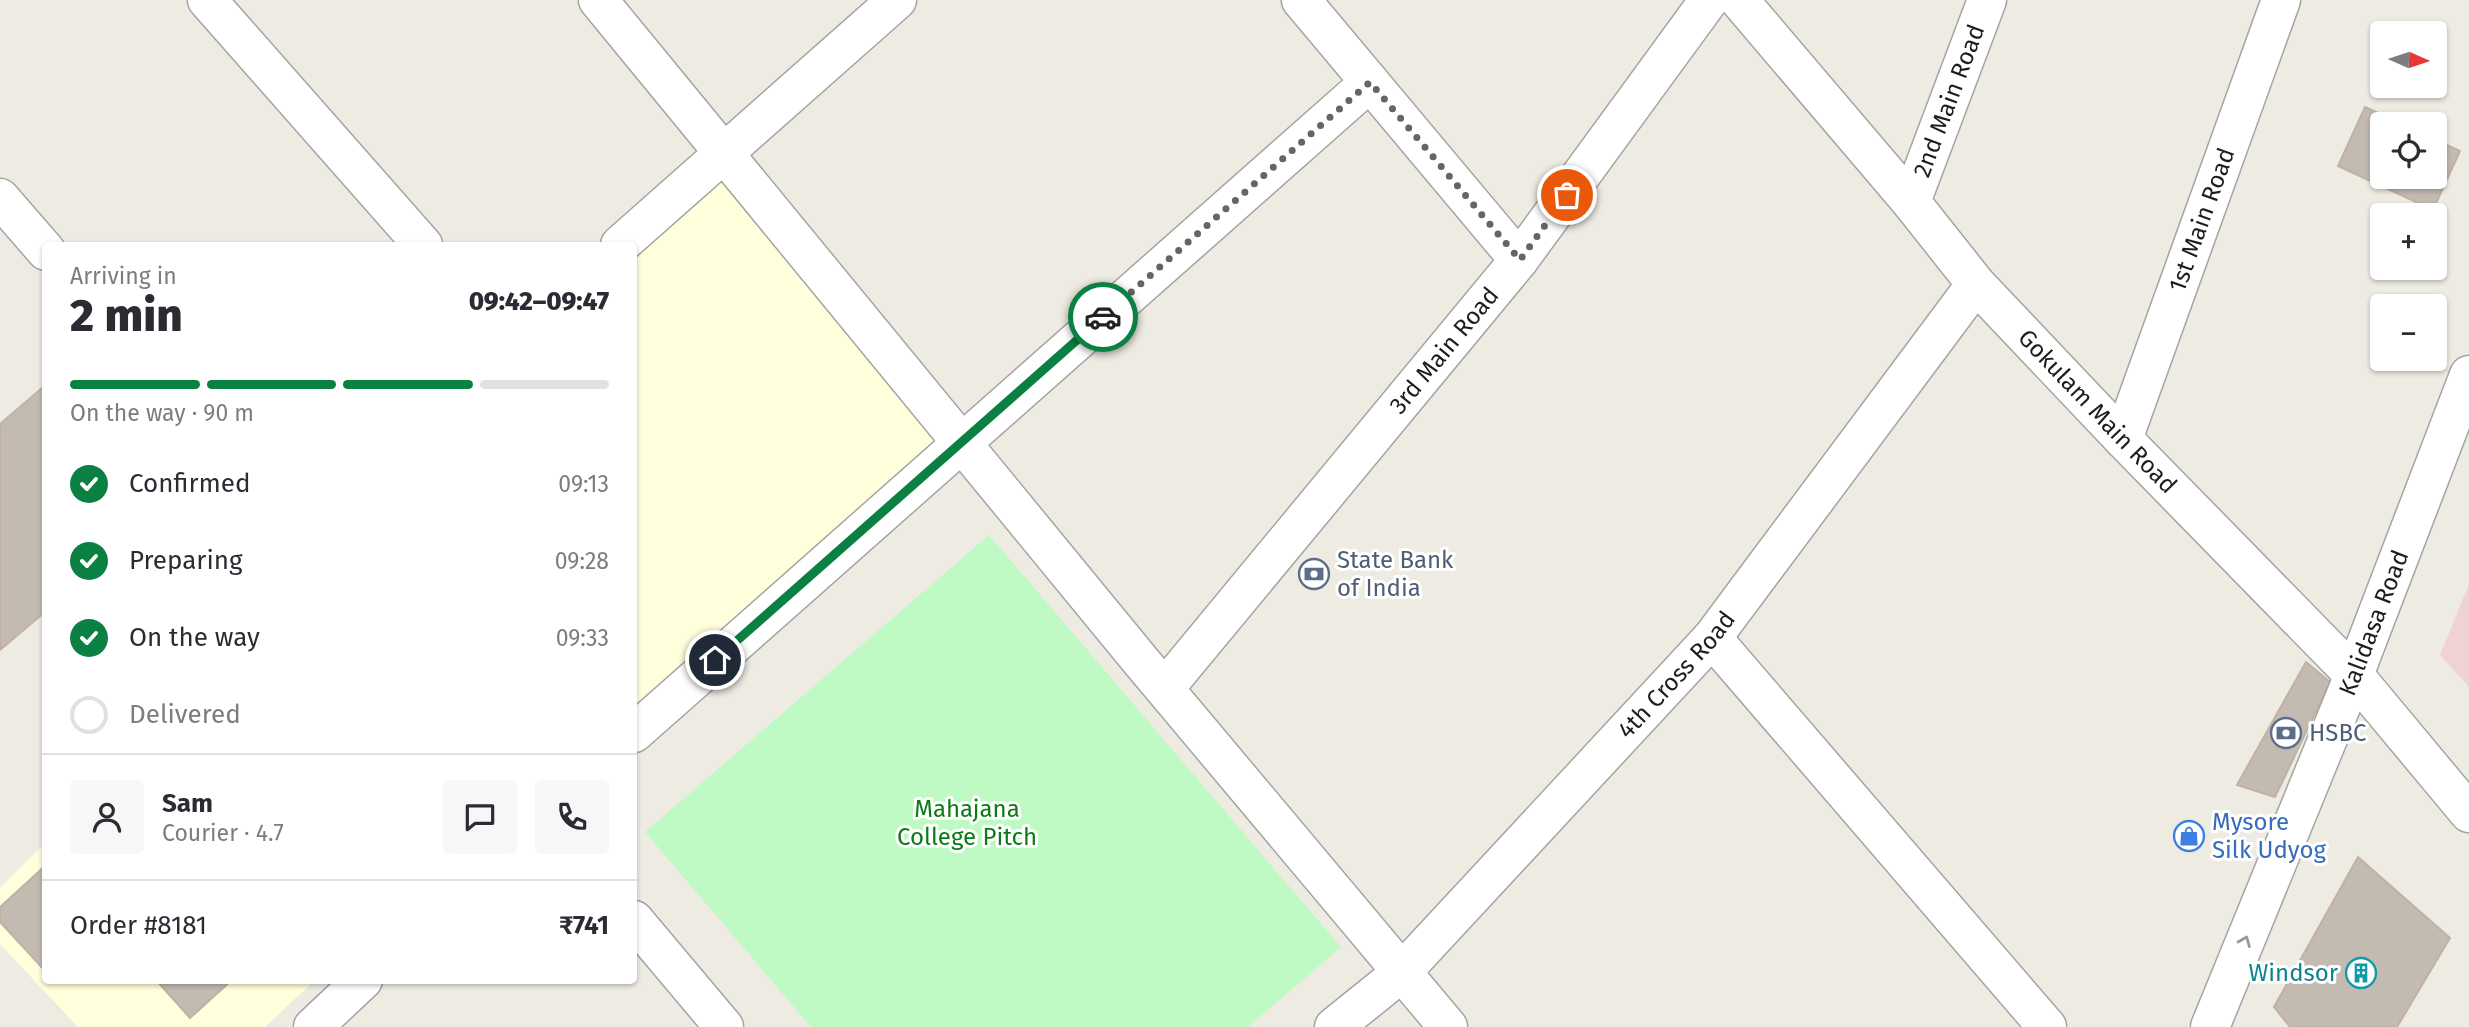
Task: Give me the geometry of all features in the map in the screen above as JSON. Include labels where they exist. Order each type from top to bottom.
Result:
[{"type":"street","points":[[207,0],[421,242]]},
{"type":"street","points":[[598,0],[961,442],[1448,1027]]},
{"type":"street","points":[[623,242],[897,0]]},
{"type":"street","points":[[1300,0],[1520,260]]},
{"type":"street","name":"3rd Main Road","points":[[1165,688],[1520,260],[1709,0]]},
{"type":"street","name":"Gokulam Main Road","points":[[1739,0],[1911,202],[1976,284],[2354,675],[2469,813]]},
{"type":"street","name":"2nd Main Road","points":[[1911,202],[1987,0]]},
{"type":"street","name":"1st Main Road","points":[[2123,439],[2281,0]]},
{"type":"street","points":[[637,730],[1370,82]]},
{"type":"street","points":[[0,198],[42,246]]},
{"type":"street","name":"4th Cross Road","points":[[1334,1027],[1401,972],[1713,638],[1976,284]]},
{"type":"street","name":"Kalidasa Road","points":[[2210,1027],[2354,675],[2469,375]]},
{"type":"street","points":[[1713,638],[2047,1027]]},
{"type":"street","points":[[637,924],[724,1027]]},
{"type":"street","points":[[313,1027],[359,984]]},
{"type":"shaded area","points":[[720,175],[939,439],[637,702],[637,251]]},
{"type":"shaded area","points":[[2469,584],[2469,687],[2440,655]]},
{"type":"shaded area","points":[[42,846],[42,984],[311,984],[265,1027],[78,1027],[0,944],[0,888]]},
{"type":"green space","name":"Mahajana College Pitch","points":[[989,535],[1341,947],[1248,1027],[811,1027],[645,832]]},
{"type":"building","points":[[2365,107],[2376,112],[2370,112],[2370,181],[2338,166]]},
{"type":"building","points":[[2447,145],[2460,151],[2447,179]]},
{"type":"building","points":[[2388,189],[2443,189],[2436,203],[2418,203]]},
{"type":"building","points":[[42,388],[42,614],[0,650],[0,424]]},
{"type":"building","name":"HSBC","points":[[2306,662],[2330,682],[2275,797],[2237,785]]},
{"type":"building","name":"Windsor","points":[[2358,857],[2450,938],[2397,1027],[2290,1027],[2274,1007]]},
{"type":"building","points":[[42,869],[42,968],[0,922],[0,907]]},
{"type":"building","points":[[160,984],[228,984],[190,1018]]},
{"type":"way so far","points":[[1103,317],[1370,82],[1520,260],[1567,195]]},
{"type":"place","name":"State Bank of India","points":[[1314,574]]},
{"type":"place","name":"HSBC","points":[[2286,733]]},
{"type":"place","name":"Mysore Silk Udyog","points":[[2189,836]]},
{"type":"place","name":"Windsor","points":[[2361,973]]},
{"type":"route","points":[[715,660],[1103,317]]}]
